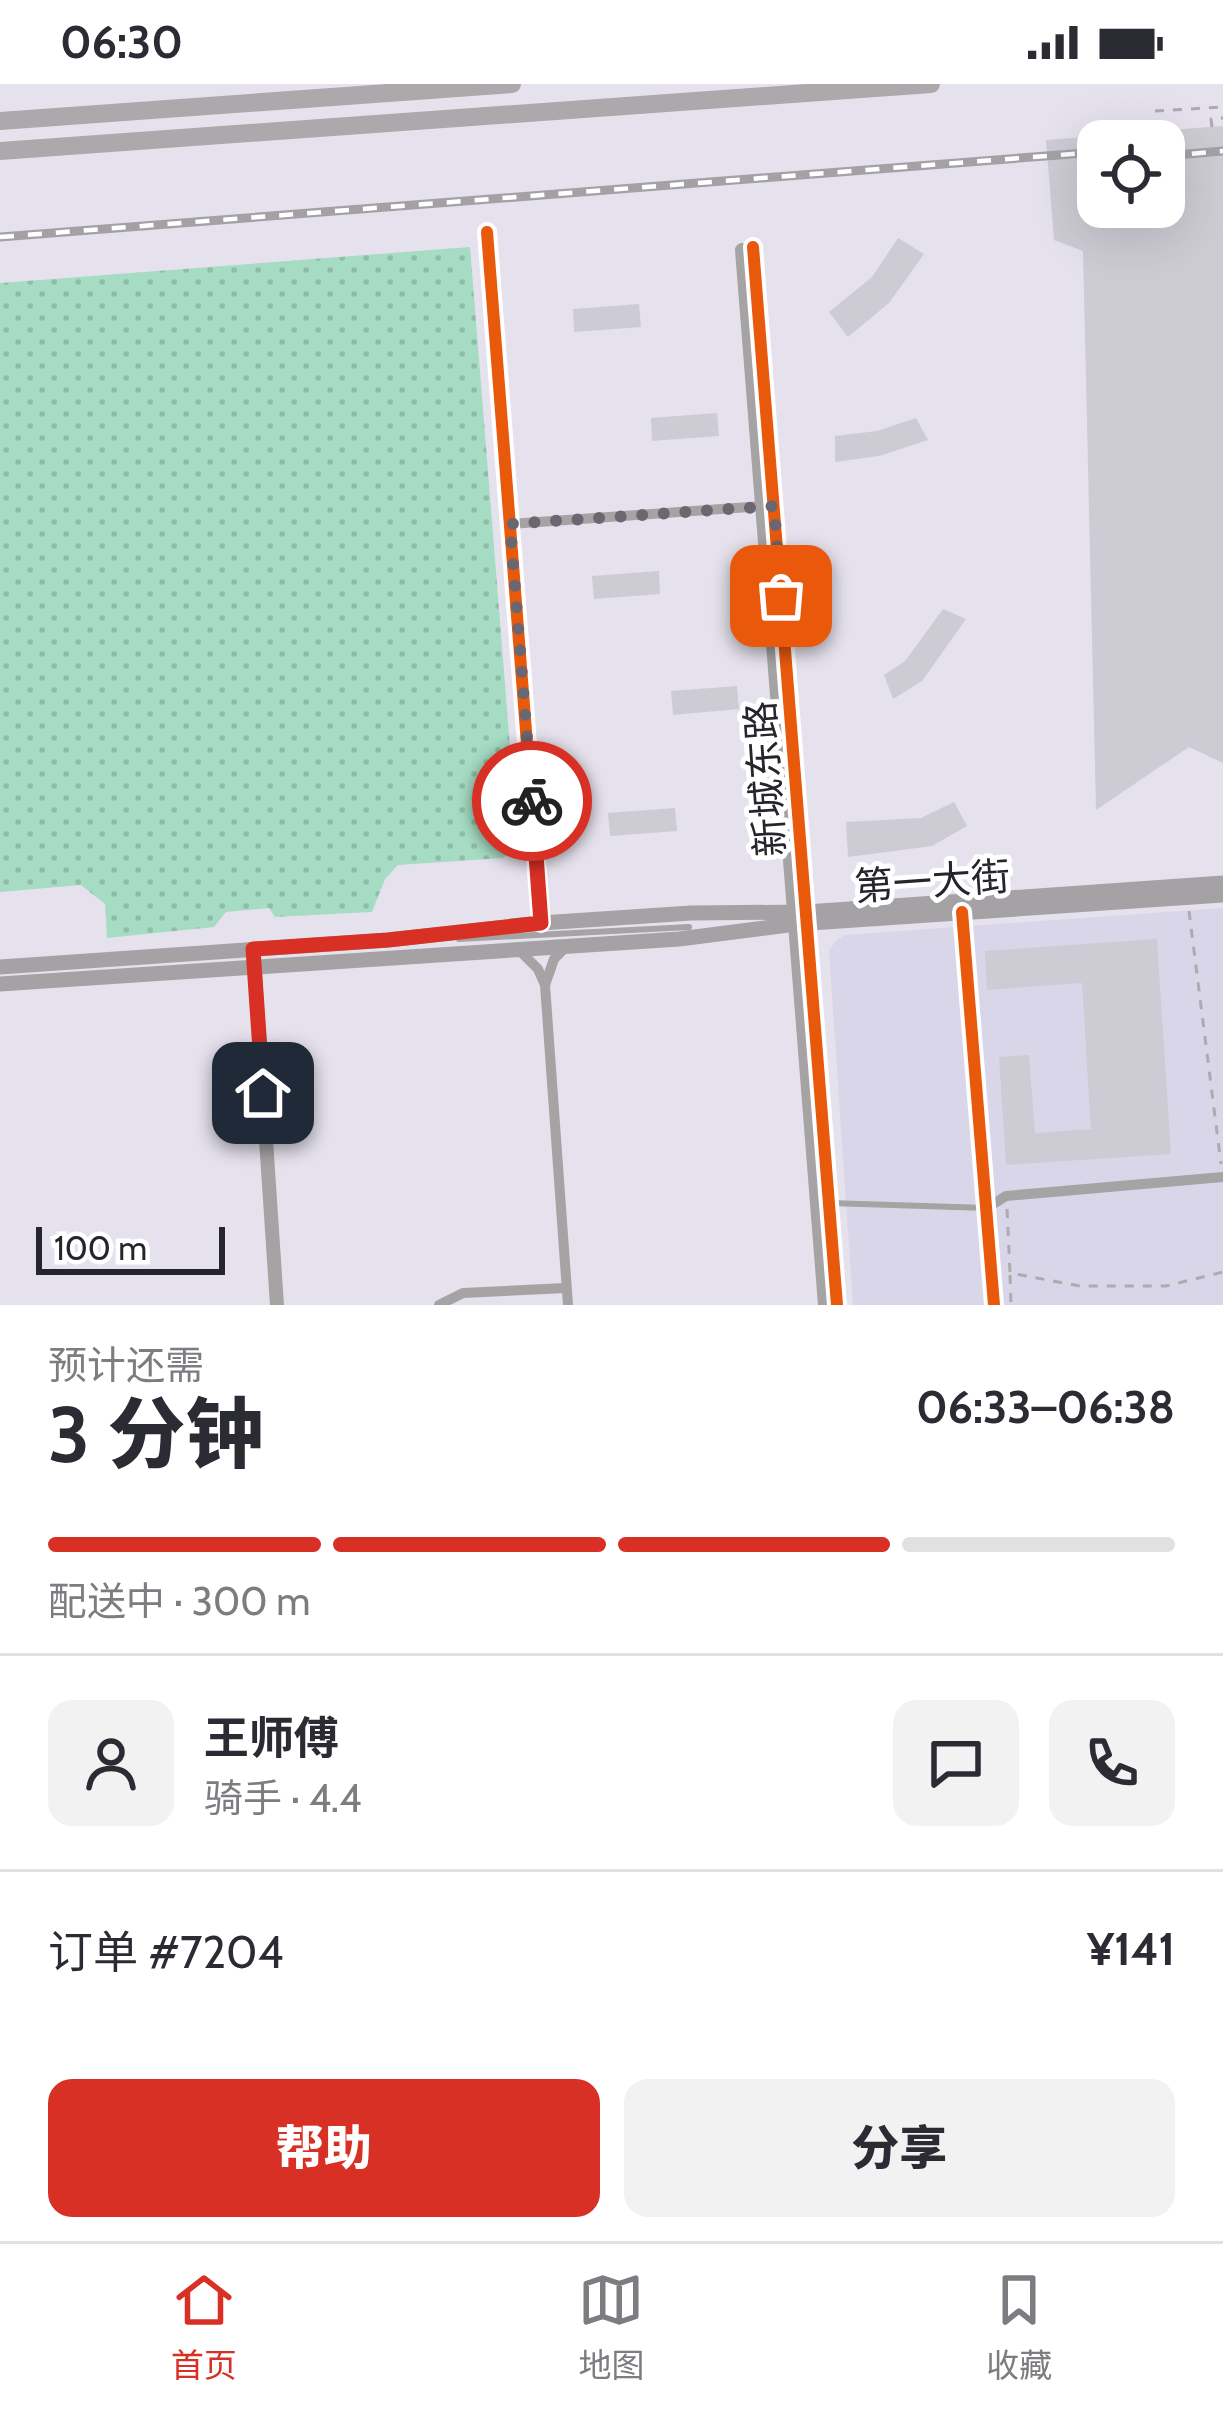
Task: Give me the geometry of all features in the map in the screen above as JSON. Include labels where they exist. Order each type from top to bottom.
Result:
[{"type":"highway","points":[[0,121],[512,84]]},
{"type":"highway","points":[[0,151],[931,84]]},
{"type":"main road","name":"第一大街","points":[[0,967],[519,950],[692,938],[801,918],[1223,883]]},
{"type":"main road","name":"第一大街","points":[[0,984],[541,923],[691,913],[801,918],[962,912],[1223,895]]},
{"type":"street","points":[[487,232],[541,923]]},
{"type":"street","name":"新城东路","points":[[748,249],[824,1203],[837,1305]]},
{"type":"street","points":[[510,524],[768,506]]},
{"type":"street","points":[[962,912],[994,1305]]},
{"type":"street","points":[[545,985],[554,959],[568,946]]},
{"type":"street","points":[[519,950],[538,969],[545,985],[568,1305]]},
{"type":"street","points":[[254,957],[277,1305]]},
{"type":"street","points":[[987,1208],[1006,1196],[1223,1178]]},
{"type":"street","name":"新城东路","points":[[824,1203],[825,1305]]},
{"type":"street","points":[[439,1305],[463,1293],[566,1288]]},
{"type":"lane","points":[[388,940],[530,938],[689,927]]},
{"type":"lane","points":[[824,1203],[987,1208]]},
{"type":"path","points":[[1155,111],[1223,107]]},
{"type":"path","points":[[1212,127],[1211,119],[1223,118]]},
{"type":"path","points":[[1189,897],[1223,1178]]},
{"type":"path","points":[[1006,1196],[1011,1305]]},
{"type":"path","points":[[1010,1273],[1080,1286],[1166,1286],[1223,1272]]},
{"type":"shaded area","points":[[1223,908],[1223,1305],[853,1305],[829,951],[835,942],[844,935]]},
{"type":"green space","points":[[470,247],[518,846],[503,858],[398,865],[385,879],[372,912],[275,917],[269,908],[226,912],[214,927],[107,938],[105,904],[81,885],[0,892],[0,283]]},
{"type":"building","points":[[1223,126],[1223,763],[1189,747],[1096,810],[1083,251],[1054,240],[1046,140],[1077,138],[1077,228],[1185,228],[1185,129]]},
{"type":"building","points":[[898,238],[924,254],[889,303],[848,337],[829,312],[872,277]]},
{"type":"building","points":[[639,304],[641,327],[574,332],[573,309]]},
{"type":"building","points":[[717,413],[719,436],[652,441],[651,418]]},
{"type":"building","points":[[916,418],[928,440],[879,456],[835,462],[835,436],[877,431]]},
{"type":"building","points":[[659,571],[660,594],[594,599],[592,576]]},
{"type":"building","points":[[943,609],[966,619],[922,681],[893,699],[884,675],[905,661]]},
{"type":"building","points":[[737,686],[739,709],[673,715],[671,691]]},
{"type":"building","points":[[954,802],[967,826],[932,846],[848,857],[846,822],[921,818]]},
{"type":"building","points":[[675,808],[677,831],[610,836],[608,813]]},
{"type":"building","points":[[1157,939],[1171,1154],[1006,1165],[999,1057],[1029,1055],[1035,1133],[1091,1129],[1082,983],[987,990],[985,951]]},
{"type":"railway","points":[[1185,154],[1223,151]]},
{"type":"railway","points":[[0,237],[1077,154]]},
{"type":"cycle path","points":[[487,232],[541,923]]},
{"type":"cycle path","points":[[753,247],[837,1305]]},
{"type":"cycle path","points":[[962,912],[994,1305]]},
{"type":"way so far","points":[[532,801],[510,524],[774,506],[781,596]]},
{"type":"route","points":[[263,1093],[253,949],[541,923],[532,801]]}]
